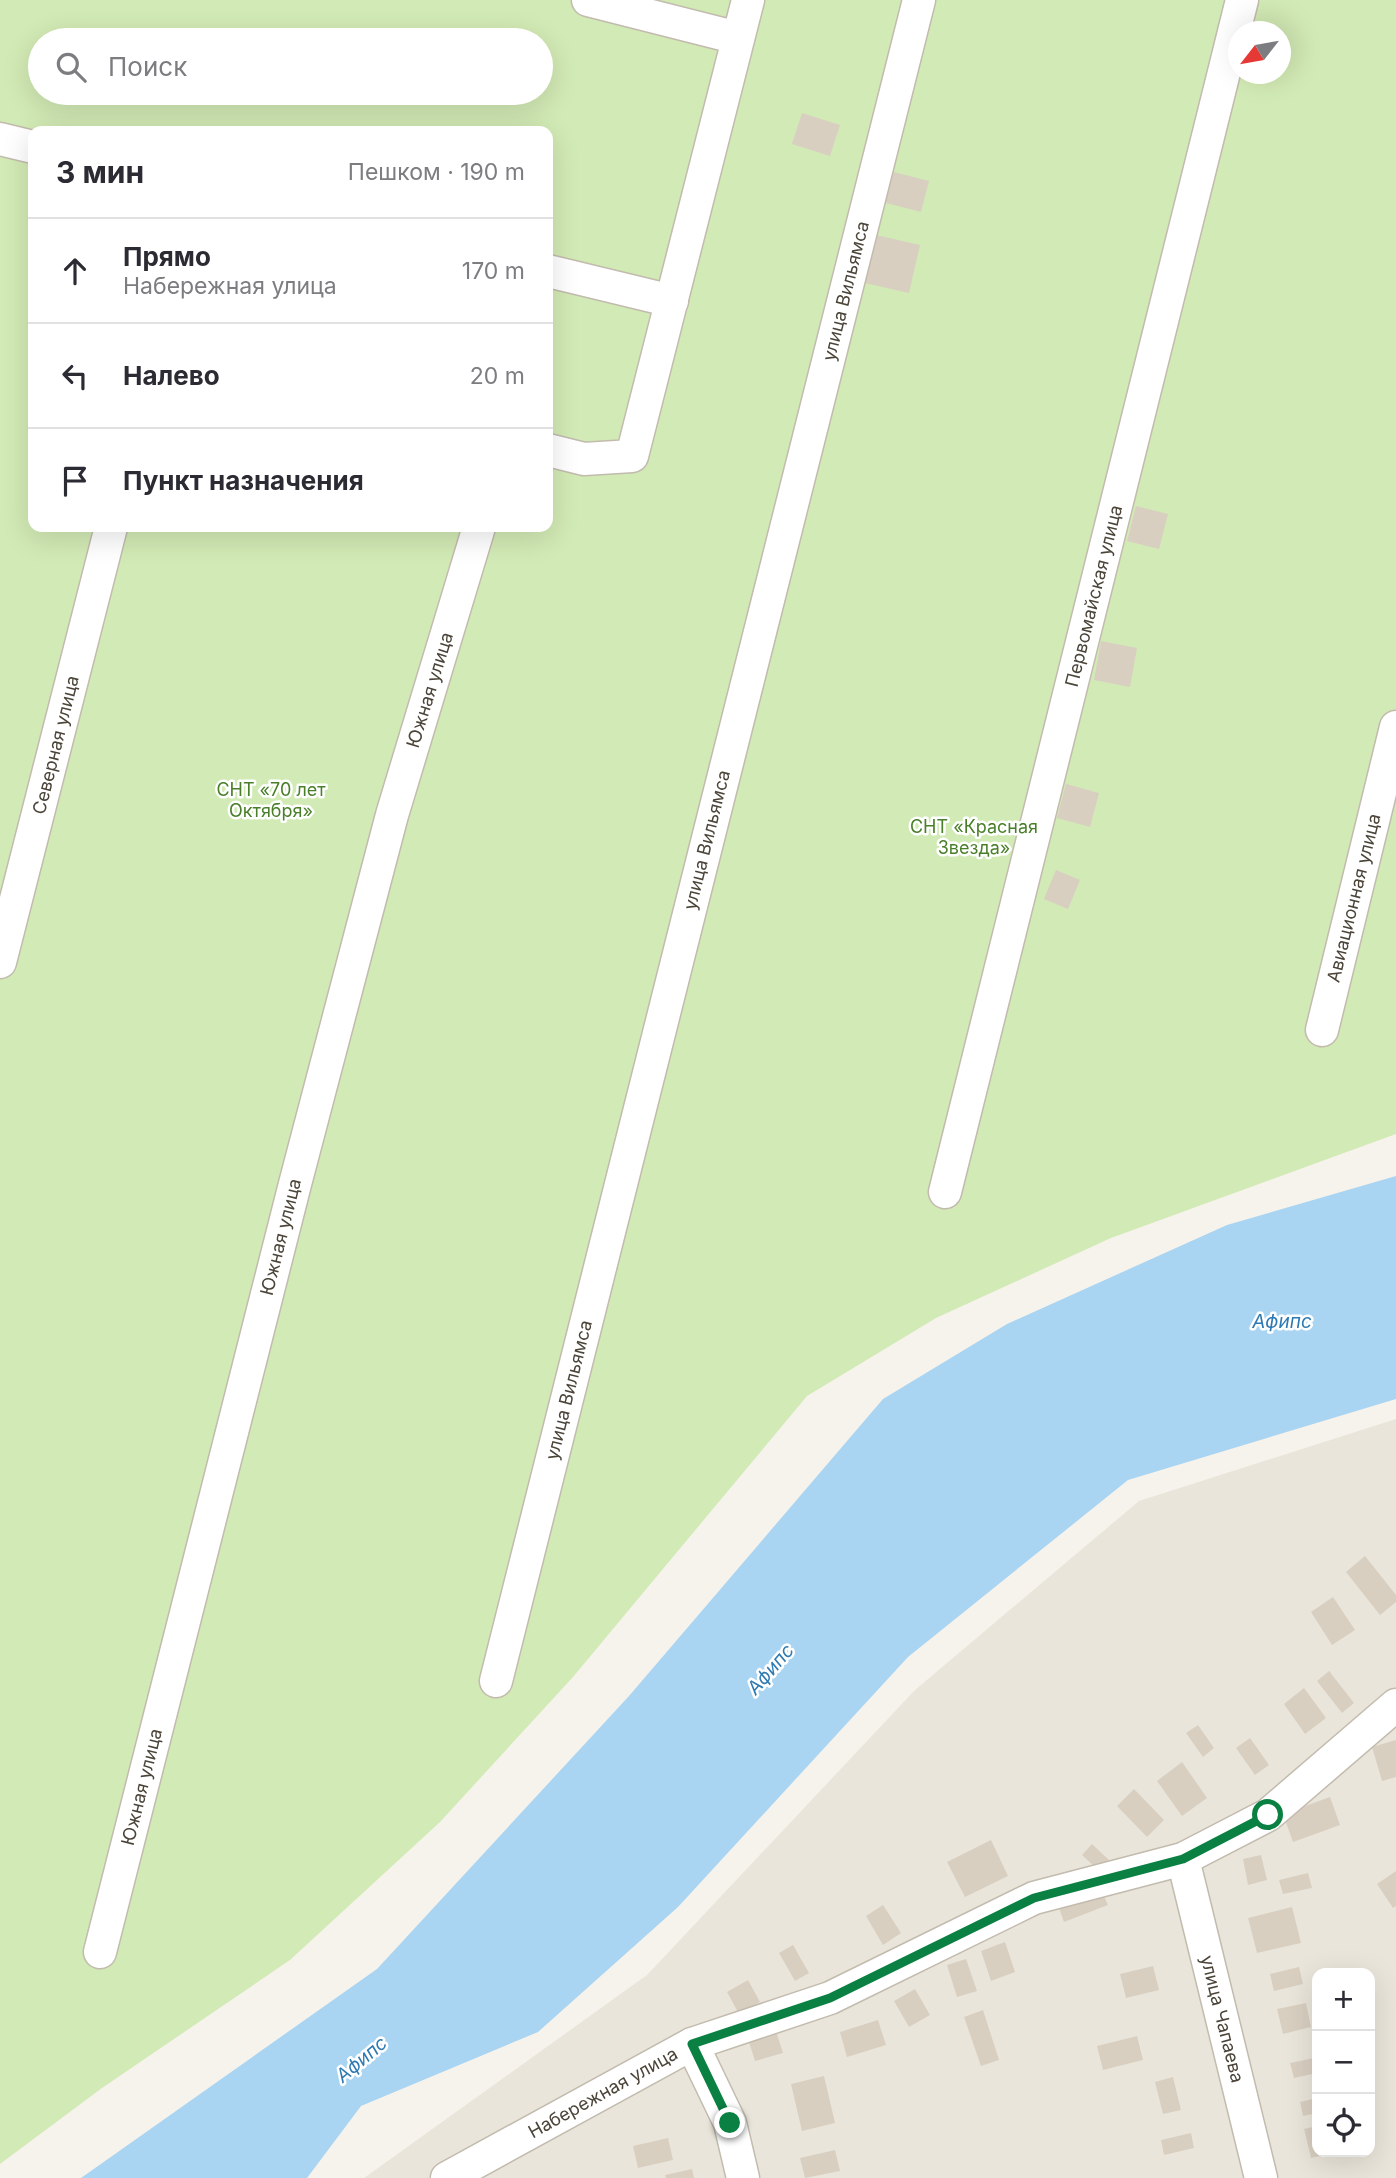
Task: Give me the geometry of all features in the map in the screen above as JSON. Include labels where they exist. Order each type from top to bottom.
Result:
[{"type":"street","points":[[588,0],[735,37]]},
{"type":"street","points":[[553,451],[584,459],[632,456],[673,301],[735,37],[748,0]]},
{"type":"street","name":"улица Вильямса","points":[[496,1681],[919,0]]},
{"type":"street","name":"Первомайская улица","points":[[946,1192],[1242,0]]},
{"type":"street","points":[[0,139],[28,146]]},
{"type":"street","points":[[553,272],[673,301]]},
{"type":"street","name":"Северная улица","points":[[0,962],[110,532]]},
{"type":"street","name":"Южная улица","points":[[100,1952],[288,1210],[392,815],[477,532]]},
{"type":"street","name":"Авиационная улица","points":[[1322,1030],[1396,727]]},
{"type":"street","name":"Набережная улица","points":[[447,2178],[692,2044],[830,1998],[1034,1898],[1183,1859],[1268,1815],[1396,1705]]},
{"type":"street","name":"улица Чапаева","points":[[1183,1859],[1261,2178]]},
{"type":"street","points":[[692,2044],[730,2123],[744,2178]]},
{"type":"shaded area","points":[[1396,1419],[1396,2178],[364,2178],[647,1975],[915,1690],[1139,1501]]},
{"type":"green space","name":"СНТ «Красная Звезда»","points":[[0,0],[1396,0],[1396,1134],[1111,1238],[936,1318],[807,1396],[573,1677],[440,1822],[290,1960],[102,2088],[0,2164]]},
{"type":"water","name":"Афипс","points":[[1396,1176],[1396,1399],[1128,1480],[908,1657],[678,1907],[538,2032],[361,2106],[307,2178],[81,2178],[377,1969],[629,1696],[883,1399],[1007,1324],[1227,1225]]},
{"type":"building","points":[[802,113],[840,125],[830,156],[792,144]]},
{"type":"building","points":[[890,171],[929,181],[921,212],[882,202]]},
{"type":"building","points":[[876,235],[920,245],[909,293],[865,283]]},
{"type":"building","points":[[1136,506],[1168,514],[1159,549],[1127,541]]},
{"type":"building","points":[[1101,641],[1137,648],[1130,687],[1094,680]]},
{"type":"building","points":[[1066,784],[1099,793],[1090,827],[1057,818]]},
{"type":"building","points":[[1056,870],[1080,880],[1068,909],[1044,899]]},
{"type":"building","points":[[1365,1556],[1396,1595],[1396,1602],[1380,1615],[1346,1572]]},
{"type":"building","points":[[1333,1597],[1355,1630],[1332,1645],[1311,1612]]},
{"type":"building","points":[[1329,1671],[1354,1703],[1342,1713],[1317,1681]]},
{"type":"building","points":[[1304,1688],[1326,1718],[1305,1734],[1284,1704]]},
{"type":"building","points":[[1198,1725],[1214,1748],[1203,1757],[1186,1733]]},
{"type":"building","points":[[1250,1738],[1269,1765],[1255,1775],[1236,1748]]},
{"type":"building","points":[[1396,1740],[1396,1777],[1382,1781],[1372,1747]]},
{"type":"building","points":[[1182,1762],[1207,1798],[1182,1816],[1157,1781]]},
{"type":"building","points":[[1134,1789],[1164,1820],[1147,1837],[1117,1806]]},
{"type":"building","points":[[1330,1797],[1340,1825],[1293,1842],[1283,1814]]},
{"type":"building","points":[[991,1840],[1008,1876],[965,1897],[947,1862]]},
{"type":"building","points":[[1092,1844],[1109,1860],[1099,1871],[1082,1855]]},
{"type":"building","points":[[1261,1855],[1267,1880],[1248,1885],[1243,1859]]},
{"type":"building","points":[[1396,1871],[1396,1906],[1393,1908],[1377,1884]]},
{"type":"building","points":[[1308,1873],[1312,1888],[1283,1894],[1279,1880]]},
{"type":"building","points":[[1102,1892],[1108,1905],[1064,1922],[1059,1908]]},
{"type":"building","points":[[883,1905],[901,1933],[883,1945],[866,1916]]},
{"type":"building","points":[[1292,1907],[1301,1943],[1257,1953],[1248,1918]]},
{"type":"building","points":[[1005,1942],[1015,1972],[991,1981],[981,1951]]},
{"type":"building","points":[[793,1945],[809,1973],[795,1981],[779,1953]]},
{"type":"building","points":[[966,1959],[977,1991],[957,1997],[947,1965]]},
{"type":"building","points":[[1153,1966],[1159,1990],[1126,1998],[1120,1974]]},
{"type":"building","points":[[1299,1967],[1303,1984],[1274,1991],[1270,1974]]},
{"type":"building","points":[[748,1980],[760,2002],[739,2014],[727,1992]]},
{"type":"building","points":[[915,1989],[930,2015],[909,2027],[894,2001]]},
{"type":"building","points":[[1306,2003],[1311,2027],[1283,2034],[1277,2009]]},
{"type":"building","points":[[983,2010],[999,2060],[981,2066],[964,2017]]},
{"type":"building","points":[[878,2020],[886,2045],[847,2057],[840,2032]]},
{"type":"building","points":[[777,2034],[783,2053],[755,2061],[749,2042]]},
{"type":"building","points":[[1137,2036],[1143,2060],[1103,2070],[1097,2046]]},
{"type":"building","points":[[1312,2058],[1312,2074],[1294,2078],[1290,2063]]},
{"type":"building","points":[[824,2076],[835,2123],[802,2131],[791,2084]]},
{"type":"building","points":[[1173,2077],[1181,2110],[1163,2114],[1155,2082]]},
{"type":"building","points":[[1312,2099],[1312,2114],[1303,2116],[1300,2102]]},
{"type":"building","points":[[1312,2127],[1312,2157],[1316,2157],[1311,2158],[1304,2129]]},
{"type":"building","points":[[1191,2133],[1194,2148],[1164,2155],[1161,2140]]},
{"type":"building","points":[[668,2138],[673,2160],[638,2168],[633,2146]]},
{"type":"building","points":[[835,2150],[840,2171],[805,2178],[800,2158]]},
{"type":"building","points":[[692,2169],[694,2178],[666,2178],[665,2175]]},
{"type":"route","points":[[730,2123],[692,2044],[830,1998],[1034,1898],[1183,1859],[1268,1815]]},
{"type":"park label","name":"СНТ «70 лет Октября»","points":[[271,800]]}]
